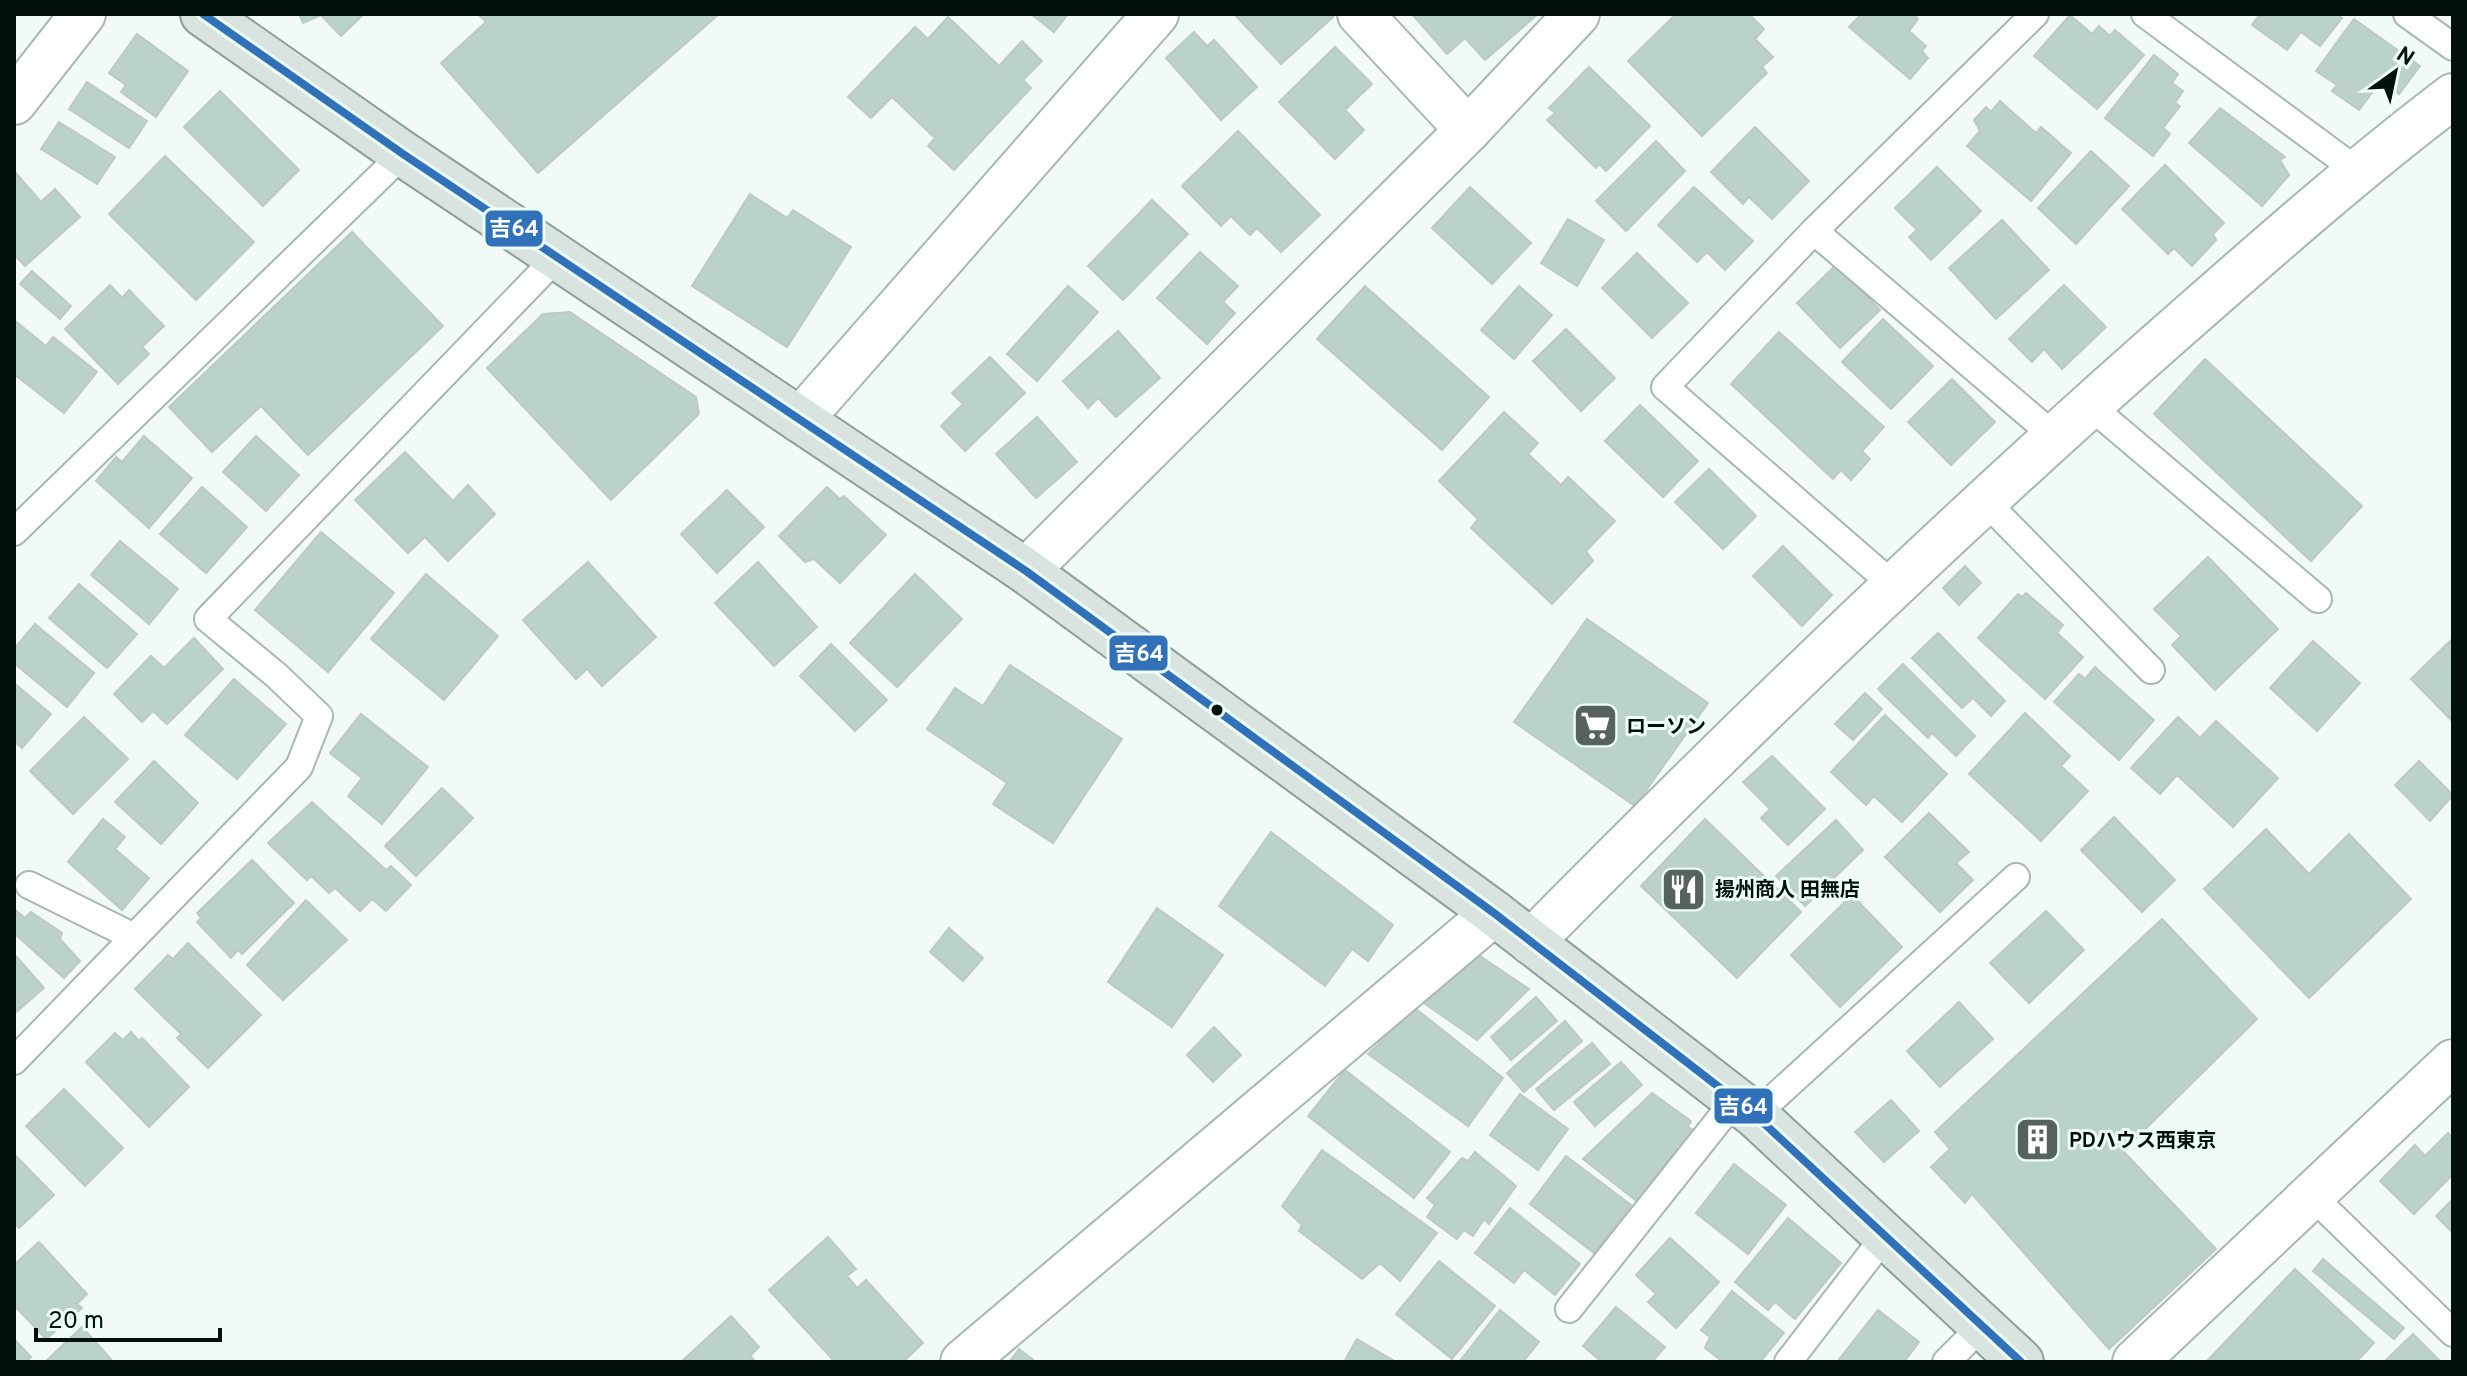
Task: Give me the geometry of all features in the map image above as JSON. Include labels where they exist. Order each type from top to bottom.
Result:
[{"type":"main road","points":[[223,19],[403,154],[1026,571],[1494,913],[1745,1108],[2021,1362]]},
{"type":"street","points":[[14,102],[83,14]]},
{"type":"street","points":[[800,420],[1156,14]]},
{"type":"street","points":[[1360,14],[1468,130]]},
{"type":"street","points":[[1026,571],[1468,130],[1577,14]]},
{"type":"street","points":[[1531,942],[1892,584],[2054,436],[2356,170],[2453,96]]},
{"type":"street","points":[[963,1362],[1494,913]]},
{"type":"street","points":[[2135,1362],[2453,1062]]},
{"type":"lane","points":[[1892,584],[1665,387],[1814,231],[2035,14]]},
{"type":"lane","points":[[2145,14],[2356,170]]},
{"type":"lane","points":[[2407,14],[2453,47]]},
{"type":"lane","points":[[14,532],[403,154]]},
{"type":"lane","points":[[1814,231],[2054,436]]},
{"type":"lane","points":[[14,1060],[299,767],[319,716],[276,675],[208,619],[558,256]]},
{"type":"lane","points":[[2089,405],[2318,599]]},
{"type":"lane","points":[[1984,500],[2151,670]]},
{"type":"lane","points":[[1569,1309],[1745,1108],[2016,877]]},
{"type":"lane","points":[[29,885],[134,937]]},
{"type":"lane","points":[[2310,1194],[2453,1333]]},
{"type":"lane","points":[[1788,1362],[1885,1236]]},
{"type":"lane","points":[[1946,1362],[1982,1326]]},
{"type":"building","points":[[299,14],[364,14],[341,36],[321,15],[303,23]]},
{"type":"building","points":[[478,14],[719,14],[538,173],[441,63],[486,22]]},
{"type":"building","points":[[1031,14],[1068,14],[1054,32]]},
{"type":"building","points":[[1234,14],[1329,14],[1333,17],[1281,64]]},
{"type":"building","points":[[1412,14],[1538,14],[1485,60],[1465,38],[1447,54]]},
{"type":"building","points":[[1676,14],[1749,14],[1764,29],[1755,39],[1773,57],[1762,67],[1767,73],[1702,136],[1628,61]]},
{"type":"building","points":[[1861,14],[1913,14],[1918,19],[1909,31],[1926,46],[1922,51],[1928,58],[1910,79],[1849,27]]},
{"type":"building","points":[[2260,14],[2336,14],[2342,18],[2320,46],[2301,32],[2287,50],[2252,25]]},
{"type":"building","points":[[2070,15],[2092,34],[2099,26],[2110,36],[2115,30],[2144,55],[2097,109],[2034,56]]},
{"type":"building","points":[[948,17],[999,66],[1022,41],[1042,61],[1023,80],[1031,88],[954,170],[928,146],[935,138],[892,97],[871,118],[848,97],[915,27],[928,39]]},
{"type":"building","points":[[2354,19],[2420,66],[2399,94],[2381,81],[2359,110],[2332,91],[2337,85],[2316,71]]},
{"type":"building","points":[[1194,32],[1207,46],[1214,40],[1257,87],[1221,120],[1166,58]]},
{"type":"building","points":[[137,34],[188,71],[156,117],[121,92],[126,85],[109,73]]},
{"type":"building","points":[[1335,47],[1372,84],[1345,110],[1364,130],[1335,159],[1279,102]]},
{"type":"building","points":[[2154,55],[2178,74],[2172,83],[2183,91],[2175,103],[2180,106],[2163,128],[2170,134],[2153,156],[2105,118]]},
{"type":"building","points":[[1589,67],[1650,126],[1606,171],[1599,164],[1596,168],[1547,120],[1555,113],[1549,108]]},
{"type":"building","points":[[87,82],[147,121],[129,148],[69,109]]},
{"type":"building","points":[[220,91],[299,170],[263,206],[184,127]]},
{"type":"building","points":[[2000,101],[2036,133],[2041,127],[2071,153],[2031,201],[1967,146],[1980,131],[1974,120],[1986,107],[1991,112]]},
{"type":"building","points":[[2220,108],[2285,157],[2280,160],[2289,175],[2262,206],[2189,143]]},
{"type":"building","points":[[59,122],[115,157],[97,184],[41,149]]},
{"type":"building","points":[[1755,127],[1809,181],[1772,219],[1749,197],[1743,204],[1711,172]]},
{"type":"building","points":[[1238,131],[1320,215],[1281,252],[1257,228],[1250,235],[1231,216],[1221,226],[1182,186]]},
{"type":"building","points":[[1656,141],[1685,171],[1626,231],[1596,201]]},
{"type":"building","points":[[2091,151],[2129,186],[2076,244],[2038,208]]},
{"type":"building","points":[[165,156],[254,242],[196,300],[109,214]]},
{"type":"building","points":[[2165,165],[2224,223],[2213,234],[2216,240],[2192,266],[2174,248],[2168,254],[2122,209]]},
{"type":"building","points":[[1937,167],[1981,211],[1931,260],[1909,237],[1917,230],[1895,208]]},
{"type":"building","points":[[14,171],[41,202],[55,189],[80,217],[25,266],[14,254]]},
{"type":"building","points":[[1470,187],[1531,243],[1492,284],[1432,228]]},
{"type":"building","points":[[1694,187],[1753,241],[1725,270],[1707,252],[1697,262],[1658,225]]},
{"type":"building","points":[[750,194],[787,218],[793,210],[851,247],[787,347],[692,286]]},
{"type":"building","points":[[1152,200],[1188,234],[1123,300],[1088,266]]},
{"type":"building","points":[[1568,219],[1604,240],[1577,286],[1541,263]]},
{"type":"building","points":[[2002,220],[2049,270],[1996,319],[1949,268]]},
{"type":"building","points":[[352,232],[443,326],[308,455],[261,406],[212,452],[169,407]]},
{"type":"building","points":[[1200,252],[1238,286],[1223,302],[1235,313],[1207,344],[1157,298]]},
{"type":"building","points":[[1637,253],[1688,303],[1652,338],[1602,288]]},
{"type":"building","points":[[1836,265],[1880,310],[1840,348],[1797,303]]},
{"type":"building","points":[[32,271],[71,306],[60,319],[20,284]]},
{"type":"building","points":[[110,285],[122,298],[129,290],[164,326],[142,347],[149,354],[118,384],[65,329]]},
{"type":"building","points":[[2064,285],[2106,327],[2062,369],[2044,349],[2032,362],[2009,339]]},
{"type":"building","points":[[1068,286],[1098,312],[1037,381],[1007,354]]},
{"type":"building","points":[[1365,286],[1489,397],[1442,450],[1317,339]]},
{"type":"building","points":[[1519,286],[1552,315],[1514,359],[1481,330]]},
{"type":"building","points":[[570,312],[696,397],[699,414],[611,500],[487,368],[543,314]]},
{"type":"building","points":[[1883,319],[1933,366],[1891,409],[1842,362]]},
{"type":"building","points":[[14,320],[46,346],[53,337],[97,372],[64,413],[14,374]]},
{"type":"building","points":[[1566,329],[1615,378],[1581,411],[1533,361]]},
{"type":"building","points":[[1118,331],[1160,378],[1116,417],[1098,398],[1088,408],[1063,381]]},
{"type":"building","points":[[1779,332],[1884,427],[1862,451],[1870,459],[1851,480],[1841,470],[1833,479],[1731,384]]},
{"type":"building","points":[[990,357],[1025,393],[965,451],[941,426],[963,404],[952,393]]},
{"type":"building","points":[[2205,359],[2362,506],[2311,561],[2154,414]]},
{"type":"building","points":[[1952,379],[1995,422],[1951,465],[1908,422]]},
{"type":"building","points":[[1640,405],[1698,461],[1663,497],[1605,441]]},
{"type":"building","points":[[1504,412],[1538,443],[1528,454],[1561,485],[1568,477],[1615,521],[1586,551],[1593,561],[1552,604],[1471,528],[1478,519],[1439,481]]},
{"type":"building","points":[[1037,417],[1077,462],[1036,498],[996,454]]},
{"type":"building","points":[[144,436],[192,478],[149,528],[96,481],[116,457],[122,462]]},
{"type":"building","points":[[256,436],[299,475],[266,511],[223,472]]},
{"type":"building","points":[[405,452],[453,501],[468,485],[495,514],[448,561],[425,537],[408,553],[355,500]]},
{"type":"building","points":[[1709,469],[1756,516],[1723,549],[1675,502]]},
{"type":"building","points":[[202,487],[247,527],[206,573],[160,534]]},
{"type":"building","points":[[827,487],[840,499],[844,496],[886,535],[840,583],[814,559],[805,562],[779,536]]},
{"type":"building","points":[[727,490],[764,527],[717,573],[681,534]]},
{"type":"building","points":[[321,532],[394,593],[328,672],[255,610]]},
{"type":"building","points":[[120,541],[178,589],[149,624],[91,575]]},
{"type":"building","points":[[1783,546],[1832,595],[1802,626],[1753,576]]},
{"type":"building","points":[[2208,557],[2278,629],[2215,690],[2172,645],[2181,636],[2154,609]]},
{"type":"building","points":[[588,562],[656,637],[602,686],[587,669],[576,679],[523,620]]},
{"type":"building","points":[[758,562],[817,627],[774,666],[715,603]]},
{"type":"building","points":[[1965,566],[1981,583],[1959,605],[1943,588]]},
{"type":"building","points":[[426,574],[498,636],[444,700],[371,639]]},
{"type":"building","points":[[915,574],[962,619],[897,687],[850,643]]},
{"type":"building","points":[[79,584],[137,634],[107,668],[49,618]]},
{"type":"building","points":[[2026,593],[2063,625],[2057,633],[2083,657],[2045,699],[1978,638],[2018,594],[2022,597]]},
{"type":"building","points":[[1587,619],[1708,703],[1635,806],[1514,722]]},
{"type":"building","points":[[35,624],[94,673],[67,707],[14,663],[14,649]]},
{"type":"building","points":[[1938,633],[2005,701],[1991,716],[1973,698],[1962,708],[1912,658]]},
{"type":"building","points":[[194,638],[223,669],[167,724],[153,711],[142,722],[114,694],[151,656],[164,668]]},
{"type":"building","points":[[2453,638],[2453,722],[2411,679]]},
{"type":"building","points":[[2313,641],[2360,683],[2317,731],[2270,688]]},
{"type":"building","points":[[831,644],[887,700],[855,731],[800,676]]},
{"type":"building","points":[[1903,664],[1975,736],[1956,756],[1932,733],[1928,738],[1878,689]]},
{"type":"building","points":[[1010,665],[1122,739],[1053,843],[993,804],[1007,783],[927,729],[955,688],[983,706]]},
{"type":"building","points":[[2095,667],[2154,720],[2119,760],[2054,702],[2079,674],[2085,679]]},
{"type":"building","points":[[234,679],[286,724],[237,779],[185,735]]},
{"type":"building","points":[[14,683],[51,714],[22,748],[14,741]]},
{"type":"building","points":[[1865,693],[1882,709],[1853,740],[1835,724]]},
{"type":"building","points":[[2025,713],[2070,756],[2061,766],[2088,791],[2041,841],[1969,774]]},
{"type":"building","points":[[361,714],[428,767],[382,824],[348,796],[362,778],[330,753]]},
{"type":"building","points":[[1885,715],[1947,774],[1902,822],[1874,796],[1866,805],[1831,772]]},
{"type":"building","points":[[84,717],[128,759],[73,814],[30,771]]},
{"type":"building","points":[[2178,717],[2200,738],[2216,721],[2278,778],[2233,827],[2177,775],[2160,794],[2131,768]]},
{"type":"building","points":[[1772,756],[1825,809],[1788,845],[1761,818],[1770,809],[1743,782]]},
{"type":"building","points":[[154,761],[198,803],[161,844],[115,802]]},
{"type":"building","points":[[2419,761],[2453,795],[2430,821],[2395,785]]},
{"type":"building","points":[[442,788],[473,818],[416,876],[385,846]]},
{"type":"building","points":[[312,802],[386,870],[391,866],[411,885],[386,911],[372,899],[360,911],[335,888],[329,893],[311,876],[307,880],[268,843]]},
{"type":"building","points":[[1929,813],[1969,852],[1956,863],[1973,880],[1940,912],[1885,857]]},
{"type":"building","points":[[2114,817],[2175,880],[2142,912],[2081,850]]},
{"type":"building","points":[[103,819],[125,837],[115,849],[149,878],[122,910],[68,862]]},
{"type":"building","points":[[1705,819],[1801,912],[1737,978],[1641,886]]},
{"type":"building","points":[[1836,820],[1863,850],[1805,906],[1776,876]]},
{"type":"building","points":[[2266,829],[2309,874],[2349,834],[2411,899],[2309,998],[2204,889]]},
{"type":"building","points":[[1271,832],[1393,925],[1368,961],[1352,949],[1325,986],[1219,906]]},
{"type":"building","points":[[252,860],[294,903],[242,954],[238,950],[231,958],[197,922],[201,918],[197,913]]},
{"type":"building","points":[[1852,895],[1902,947],[1840,1007],[1791,955]]},
{"type":"building","points":[[306,900],[347,940],[283,1000],[247,965]]},
{"type":"building","points":[[1157,908],[1223,955],[1172,1027],[1108,982]]},
{"type":"building","points":[[14,909],[25,918],[31,912],[62,933],[60,939],[80,961],[64,978],[14,933]]},
{"type":"building","points":[[2046,911],[2084,950],[2029,1003],[1990,963]]},
{"type":"building","name":"PDハウス西東京","points":[[2162,919],[2257,1019],[2123,1151],[2216,1249],[2109,1349],[1972,1194],[1965,1203],[1931,1167],[1950,1149],[1935,1132]]},
{"type":"building","points":[[949,928],[983,958],[963,981],[930,952]]},
{"type":"building","points":[[188,943],[261,1015],[208,1068],[177,1038],[181,1034],[135,989],[168,955],[173,959]]},
{"type":"building","points":[[1474,952],[1529,989],[1477,1040],[1421,1001]]},
{"type":"building","points":[[14,954],[44,988],[14,1014]]},
{"type":"building","points":[[1536,997],[1557,1021],[1511,1060],[1491,1037]]},
{"type":"building","points":[[1959,1002],[1993,1039],[1940,1087],[1907,1051]]},
{"type":"building","points":[[1411,1005],[1503,1078],[1468,1126],[1368,1054],[1386,1037],[1379,1031]]},
{"type":"building","points":[[1565,1021],[1582,1041],[1524,1092],[1507,1073]]},
{"type":"building","points":[[1214,1027],[1241,1055],[1213,1082],[1187,1055]]},
{"type":"building","points":[[131,1032],[139,1041],[142,1038],[189,1087],[149,1127],[86,1062],[115,1033],[123,1040]]},
{"type":"building","points":[[1592,1043],[1610,1064],[1554,1110],[1536,1089]]},
{"type":"building","points":[[1621,1062],[1642,1085],[1595,1126],[1574,1102]]},
{"type":"building","points":[[1345,1070],[1450,1152],[1414,1198],[1308,1116]]},
{"type":"building","points":[[64,1089],[123,1148],[85,1186],[26,1126]]},
{"type":"building","points":[[1652,1093],[1691,1121],[1688,1127],[1697,1132],[1638,1202],[1583,1159]]},
{"type":"building","points":[[1520,1094],[1568,1129],[1538,1170],[1490,1135]]},
{"type":"building","points":[[1891,1100],[1919,1131],[1884,1162],[1855,1132]]},
{"type":"building","points":[[2448,1133],[2453,1138],[2453,1174],[2414,1214],[2380,1181],[2415,1145],[2425,1156]]},
{"type":"building","points":[[1322,1150],[1437,1233],[1400,1281],[1380,1263],[1362,1279],[1299,1231],[1302,1225],[1282,1206]]},
{"type":"building","points":[[1475,1152],[1516,1186],[1489,1224],[1484,1219],[1473,1236],[1464,1230],[1457,1239],[1427,1217],[1435,1205],[1427,1198],[1462,1158],[1468,1161]]},
{"type":"building","points":[[14,1154],[54,1195],[19,1228],[14,1223]]},
{"type":"building","points":[[1566,1156],[1631,1205],[1594,1253],[1530,1204]]},
{"type":"building","points":[[1734,1164],[1786,1205],[1748,1254],[1696,1213]]},
{"type":"building","points":[[2453,1199],[2453,1233],[2436,1216]]},
{"type":"building","points":[[1510,1208],[1580,1264],[1555,1295],[1524,1270],[1514,1283],[1475,1253]]},
{"type":"building","points":[[1788,1218],[1841,1263],[1795,1319],[1775,1302],[1768,1310],[1735,1282]]},
{"type":"building","points":[[828,1237],[856,1269],[847,1276],[857,1288],[866,1280],[923,1343],[903,1362],[835,1362],[769,1290]]},
{"type":"building","points":[[1670,1238],[1719,1282],[1676,1328],[1648,1302],[1656,1294],[1636,1275]]},
{"type":"building","points":[[39,1242],[87,1294],[77,1304],[82,1308],[46,1339],[14,1305],[14,1265]]},
{"type":"building","points":[[2323,1259],[2404,1328],[2394,1339],[2313,1271]]},
{"type":"building","points":[[1439,1261],[1495,1306],[1452,1359],[1396,1314]]},
{"type":"building","points":[[2295,1269],[2374,1343],[2356,1362],[2206,1362]]},
{"type":"building","points":[[1732,1291],[1784,1333],[1760,1362],[1723,1362],[1705,1348],[1710,1337],[1701,1330]]},
{"type":"building","points":[[1616,1307],[1665,1347],[1652,1362],[1602,1362],[1583,1346]]},
{"type":"building","points":[[1500,1310],[1539,1342],[1523,1362],[1459,1362]]},
{"type":"building","points":[[1878,1310],[1919,1342],[1904,1362],[1837,1362]]},
{"type":"building","points":[[731,1316],[759,1347],[750,1356],[756,1362],[681,1362]]},
{"type":"building","points":[[82,1327],[111,1359],[107,1362],[45,1362]]},
{"type":"building","points":[[2413,1334],[2441,1362],[2384,1362]]},
{"type":"building","points":[[14,1339],[31,1357],[26,1362],[14,1362]]},
{"type":"building","points":[[1357,1339],[1396,1362],[1344,1362]]},
{"type":"building","points":[[1019,1349],[1036,1362],[1009,1362]]},
{"type":"transit line","name":"吉64","points":[[203,14],[403,154],[1026,571],[1494,913],[1755,1115],[2021,1362]]},
{"type":"place","name":"ローソン","points":[[1595,726]]},
{"type":"place","name":"揚州商人 田無店","points":[[1684,889]]},
{"type":"place","name":"PDハウス西東京","points":[[2038,1140]]}]
